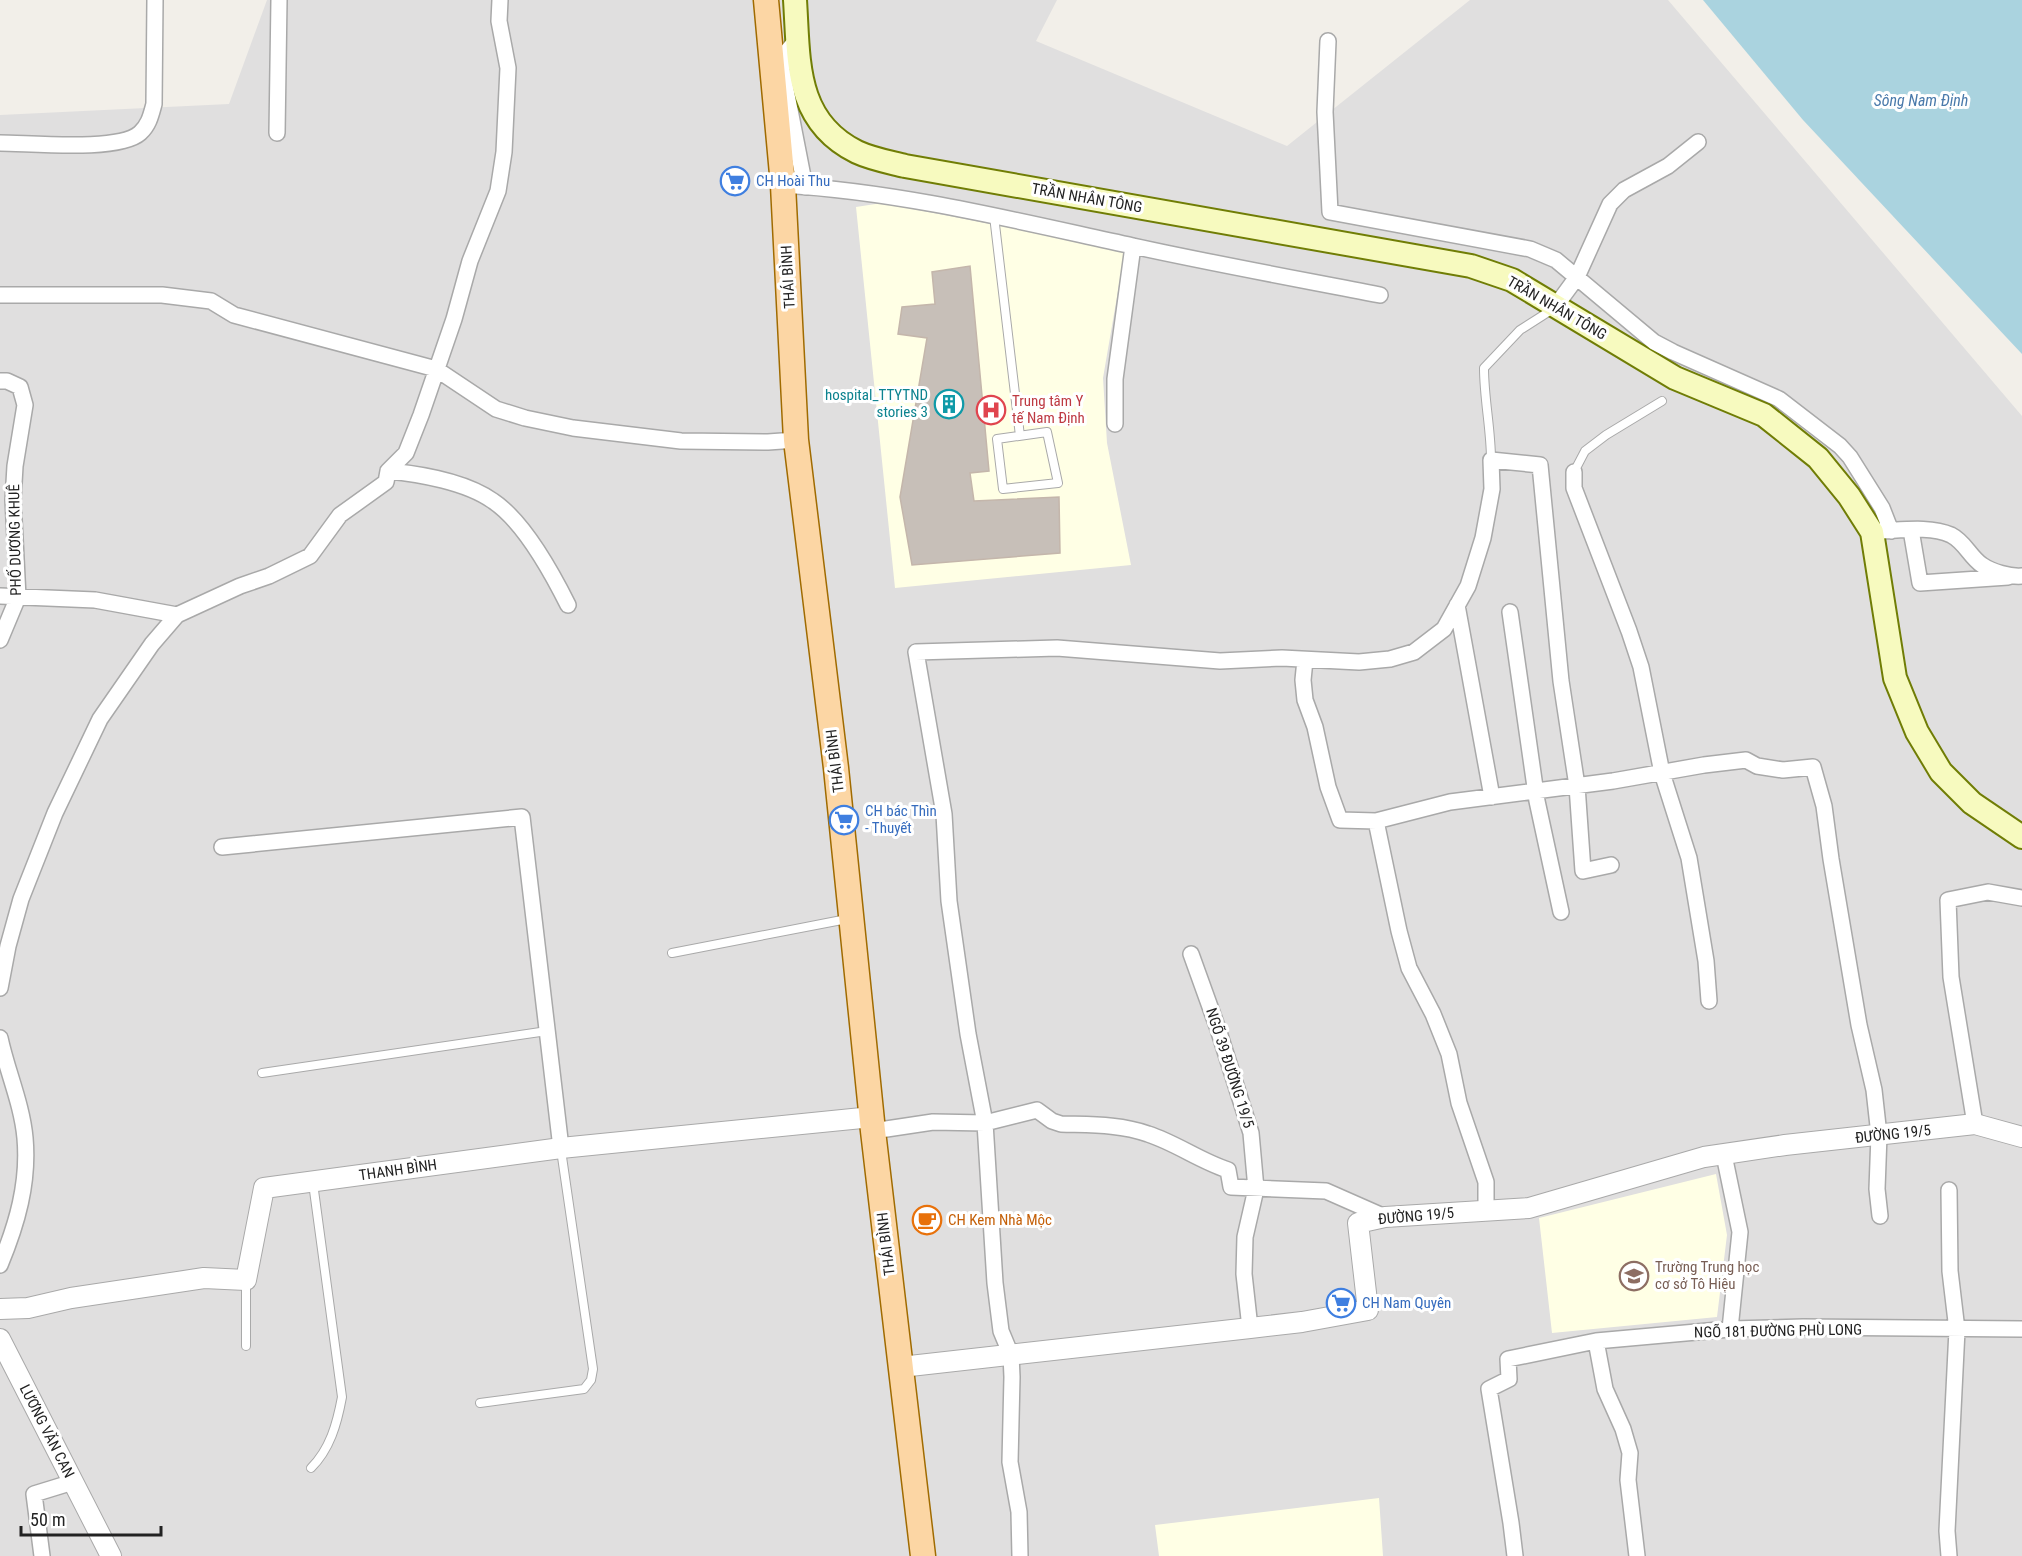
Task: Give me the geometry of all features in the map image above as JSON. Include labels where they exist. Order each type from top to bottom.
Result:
[{"type":"main road","name":"THÁI BÌNH","points":[[766,0],[794,186],[796,440],[836,768],[872,1124],[923,1556]]},
{"type":"main road","name":"TRẦN NHÂN TÔNG","points":[[795,0],[800,75],[807,100],[817,118],[832,135],[856,151],[875,159],[905,166],[1471,266],[1512,280],[1555,308],[1675,378],[1764,415],[1818,458],[1882,531],[1895,678],[1917,732],[1941,772],[1972,803],[2022,837]]},
{"type":"street","points":[[0,143],[112,144],[139,135],[150,120],[154,104],[155,0]]},
{"type":"street","points":[[277,133],[279,0]]},
{"type":"street","points":[[0,988],[8,946],[21,899],[76,766],[100,719],[152,644],[177,615],[310,556],[340,516],[386,482],[388,471],[406,453],[454,319],[470,261],[498,191],[504,152],[508,68],[498,21],[500,0]]},
{"type":"street","points":[[798,38],[788,50],[782,69],[794,186],[872,193],[994,214],[1133,246],[1380,295]]},
{"type":"street","points":[[1328,42],[1325,112],[1330,212],[1530,249],[1556,260],[1654,342],[1774,396],[1840,446],[1850,457],[1882,508],[1882,531],[1927,530],[1951,535],[1963,544],[1982,565],[2017,577]]},
{"type":"street","points":[[1555,308],[1577,277],[1610,204],[1616,196],[1668,166],[1698,142]]},
{"type":"street","points":[[1116,424],[1115,379],[1133,246]]},
{"type":"street","points":[[0,295],[162,295],[211,301],[234,315],[436,369],[496,409],[525,418],[573,428],[681,441],[796,440]]},
{"type":"street","name":"PHỐ DƯƠNG KHUÊ","points":[[0,381],[7,381],[20,387],[25,405],[15,466],[13,500],[18,597],[0,640]]},
{"type":"street","points":[[1020,1556],[1019,1512],[1010,1462],[1011,1355],[1001,1331],[995,1283],[985,1123],[968,1034],[949,901],[944,814],[916,652],[1057,648],[1220,661],[1282,658],[1359,662],[1390,659],[1414,652],[1444,629],[1468,586],[1483,538],[1492,489],[1491,460],[1540,465],[1561,681],[1577,786],[1583,871],[1611,865]]},
{"type":"street","points":[[388,471],[421,475],[464,487],[494,501],[516,524],[548,566],[568,605]]},
{"type":"street","points":[[1574,472],[1574,488],[1641,667],[1662,773],[1689,858],[1706,961],[1709,1001]]},
{"type":"street","points":[[1911,530],[1920,583],[2017,577]]},
{"type":"street","points":[[0,596],[95,600],[177,615]]},
{"type":"street","points":[[1457,605],[1492,797]]},
{"type":"street","points":[[1510,612],[1535,792],[1561,912]]},
{"type":"street","points":[[1305,660],[1303,680],[1305,700],[1315,727],[1328,787],[1340,820],[1376,821],[1450,802],[1535,792],[1746,760],[1757,766],[1783,770],[1813,767],[1824,806],[1830,859],[1859,1025],[1874,1090],[1879,1135],[1877,1189],[1880,1216]]},
{"type":"street","points":[[222,847],[522,817],[561,1148]]},
{"type":"street","points":[[1376,821],[1392,902],[1407,958],[1449,1054],[1459,1103],[1486,1182],[1486,1210]]},
{"type":"street","points":[[1975,1124],[1951,977],[1948,900],[1988,892],[2022,898]]},
{"type":"street","name":"NGÕ 39 ĐƯỜNG 19/5","points":[[1191,954],[1251,1133],[1256,1189],[1245,1237],[1244,1274],[1250,1328]]},
{"type":"street","points":[[0,1038],[25,1136],[25,1182],[18,1215],[0,1265]]},
{"type":"street","points":[[872,1124],[985,1123],[1037,1110],[1052,1121],[1061,1124],[1123,1126],[1149,1134],[1180,1147],[1214,1166],[1228,1170],[1230,1187],[1326,1191],[1385,1217]]},
{"type":"street","name":"THANH BÌNH","points":[[246,1280],[264,1188],[561,1148],[872,1124]]},
{"type":"street","name":"ĐƯỜNG 19/5","points":[[901,1367],[1302,1322],[1368,1310],[1358,1223],[1385,1217],[1529,1208],[1704,1157],[1879,1135],[1975,1124],[2022,1137]]},
{"type":"street","points":[[1724,1155],[1740,1232],[1730,1329]]},
{"type":"street","points":[[1949,1190],[1950,1271],[1957,1330],[1947,1531],[1949,1556]]},
{"type":"street","points":[[0,1310],[28,1308],[71,1298],[204,1278],[246,1280]]},
{"type":"street","name":"NGÕ 181 ĐƯỜNG PHÙ LONG","points":[[1515,1556],[1512,1522],[1489,1389],[1509,1379],[1508,1359],[1596,1341],[1730,1329],[1803,1327],[2022,1329]]},
{"type":"street","name":"LƯƠNG VĂN CAN","points":[[0,1339],[111,1556]]},
{"type":"street","points":[[1596,1341],[1605,1389],[1623,1430],[1630,1453],[1628,1480],[1637,1556]]},
{"type":"street","points":[[42,1556],[34,1494],[73,1482]]},
{"type":"lane","points":[[994,214],[1020,436]]},
{"type":"lane","points":[[1491,460],[1491,436],[1484,393],[1484,368],[1520,330],[1555,308]]},
{"type":"lane","points":[[1574,472],[1585,451],[1606,435],[1662,401]]},
{"type":"lane","points":[[1047,432],[1058,483],[1003,489],[997,439],[1020,436],[1047,432]]},
{"type":"lane","points":[[672,953],[851,919]]},
{"type":"lane","points":[[262,1073],[547,1030]]},
{"type":"lane","points":[[480,1403],[584,1389],[591,1380],[593,1369],[561,1148]]},
{"type":"lane","points":[[311,1468],[322,1457],[331,1440],[338,1421],[342,1398],[313,1181]]},
{"type":"lane","points":[[246,1280],[246,1346]]},
{"type":"shaded area","points":[[267,0],[1057,0],[1036,41],[1287,146],[1470,0],[1668,0],[2022,416],[2022,1556],[0,1556],[0,115],[229,104]]},
{"type":"shaded area","name":"Trung tâm Y tế Nam Định","points":[[882,203],[1125,250],[1103,378],[1107,443],[1131,565],[895,588],[856,207]]},
{"type":"shaded area","name":"Trường Trung học cơ sở Tô Hiệu","points":[[1716,1174],[1727,1235],[1717,1317],[1552,1333],[1539,1218]]},
{"type":"shaded area","points":[[1379,1498],[1383,1556],[1159,1556],[1155,1525]]},
{"type":"water","name":"Sông Nam Định","points":[[1703,0],[2022,0],[2022,354],[1803,120]]},
{"type":"building","name":"hospital_TTYTND stories 3","points":[[970,266],[989,471],[970,473],[974,501],[1059,497],[1060,553],[912,565],[900,497],[927,338],[898,334],[902,307],[935,304],[932,272]]},
{"type":"place","name":"CH Hoài Thu","points":[[735,181]]},
{"type":"place","name":"hospital_TTYTND stories 3","points":[[949,404]]},
{"type":"place","name":"Trung tâm Y tế Nam Định","points":[[991,410]]},
{"type":"place","name":"CH bác Thìn - Thuyết","points":[[844,820]]},
{"type":"place","name":"CH Kem Nhà Mộc","points":[[927,1220]]},
{"type":"place","name":"Trường Trung học cơ sở Tô Hiệu","points":[[1634,1276]]},
{"type":"place","name":"CH Nam Quyên","points":[[1341,1303]]}]
